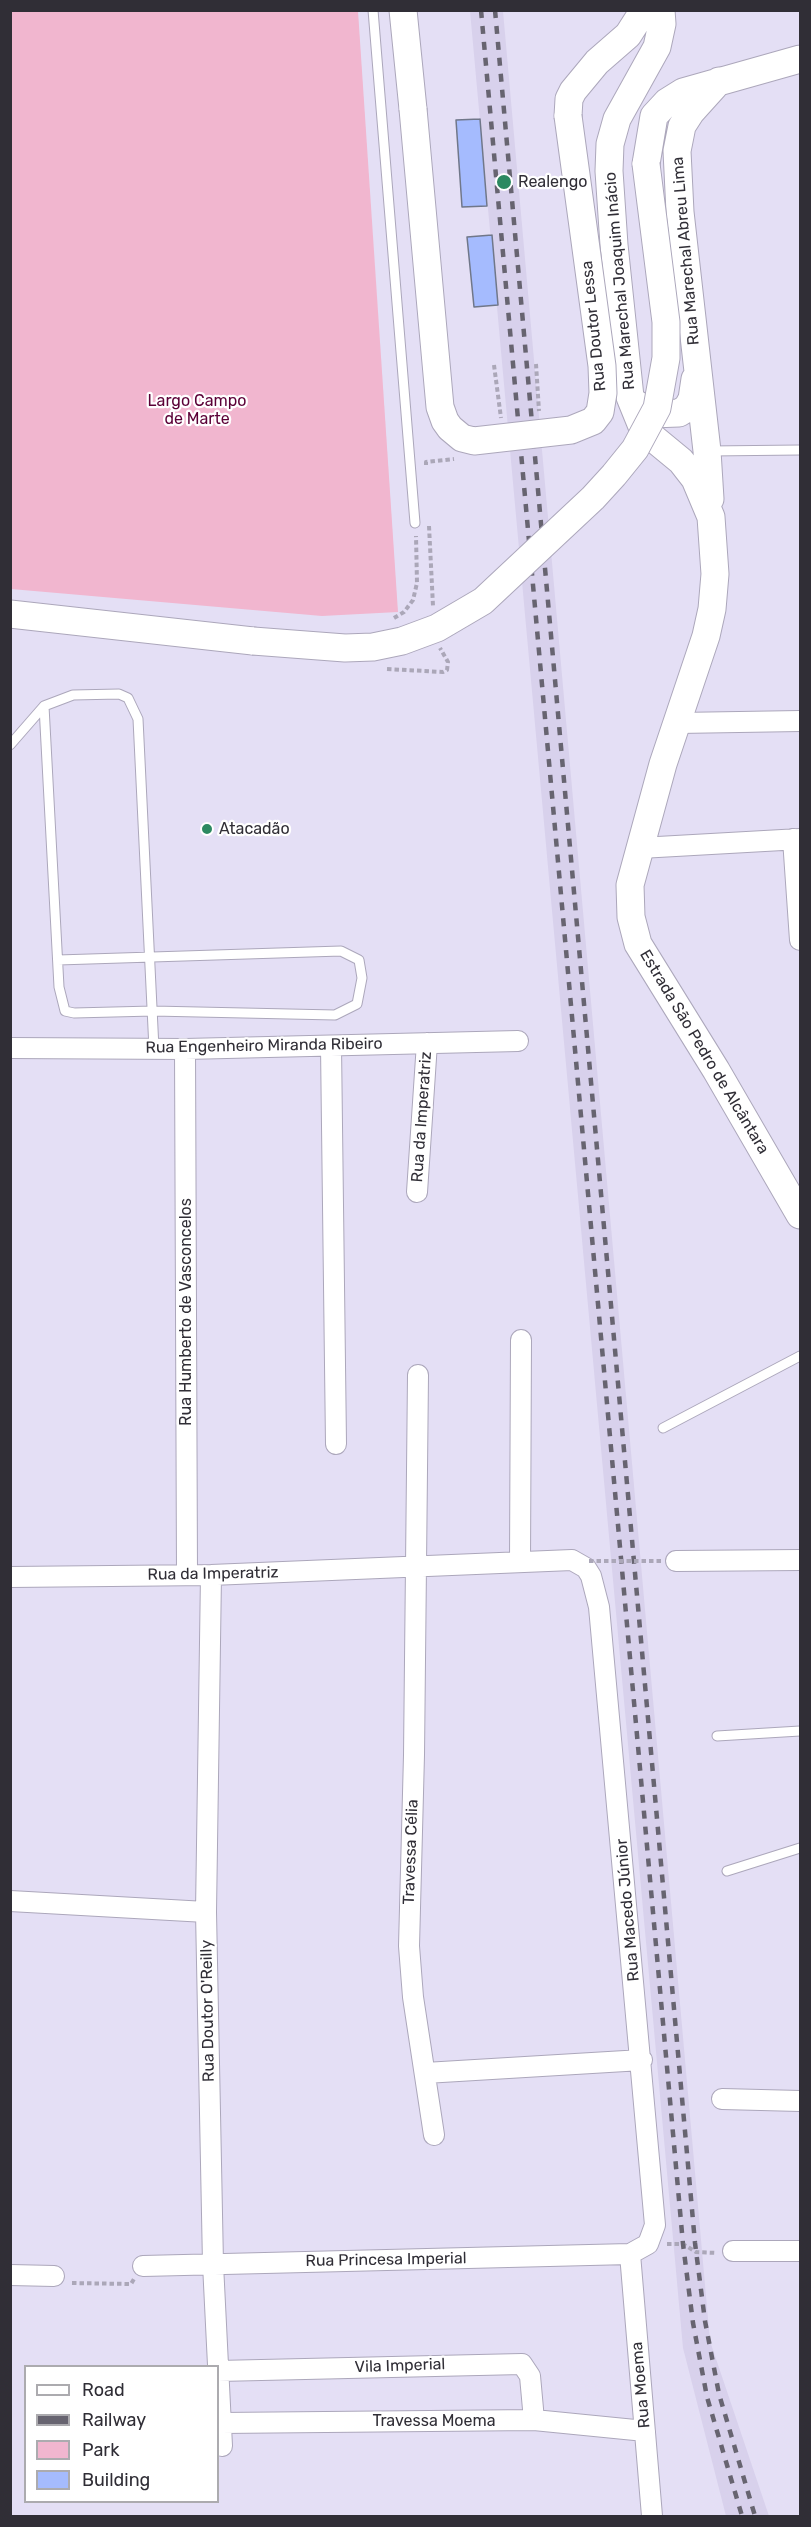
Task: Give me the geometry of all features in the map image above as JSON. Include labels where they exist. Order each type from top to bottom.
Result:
[{"type":"main road","name":"Rua Doutor Lessa","points":[[403,10],[440,407],[445,421],[462,438],[474,441],[571,430],[593,422],[600,412],[603,393],[602,366],[568,116],[569,99],[597,62],[628,35],[644,10]]},
{"type":"main road","name":"Rua Marechal Joaquim Inácio","points":[[640,848],[663,764],[678,723],[712,609],[715,574],[711,518],[689,469],[647,433],[630,397],[614,245],[609,171],[610,144],[617,120],[657,47],[662,24],[661,10]]},
{"type":"main road","points":[[10,614],[253,641],[345,648],[373,647],[402,641],[438,628],[483,601],[593,498],[614,475],[635,450],[657,408],[666,358],[666,322],[646,164],[654,116],[683,92],[801,59]]},
{"type":"main road","name":"Rua Marechal Abreu Lima","points":[[711,518],[707,451],[696,372],[680,212],[677,151],[682,126],[691,112],[719,81]]},
{"type":"main road","points":[[630,397],[640,408],[652,414],[679,413],[687,408],[692,399],[696,372]]},
{"type":"main road","name":"Estrada São Pedro de Alcântara","points":[[640,848],[630,885],[631,917],[638,944],[716,1070],[801,1215]]},
{"type":"street","points":[[678,723],[801,721]]},
{"type":"street","points":[[640,848],[797,839],[801,940]]},
{"type":"street","name":"Rua Engenheiro Miranda Ribeiro","points":[[10,1048],[185,1049],[518,1041]]},
{"type":"street","name":"Rua da Imperatriz","points":[[417,1192],[427,1043]]},
{"type":"street","points":[[331,1046],[336,1444]]},
{"type":"street","name":"Rua Humberto de Vasconcelos","points":[[185,1049],[187,1575]]},
{"type":"street","points":[[520,1562],[521,1340]]},
{"type":"street","points":[[416,1567],[418,1375]]},
{"type":"street","name":"Rua da Imperatriz","points":[[10,1577],[211,1575],[565,1559],[583,1561]]},
{"type":"street","points":[[670,1561],[801,1560]]},
{"type":"street","name":"Rua Macedo Júnior","points":[[583,1561],[591,1576],[599,1607],[642,2060],[655,2225],[648,2244]]},
{"type":"street","name":"Travessa Célia","points":[[416,1567],[409,1946],[413,1997],[434,2135]]},
{"type":"street","name":"Rua Doutor O'Reilly","points":[[211,1575],[206,1912],[213,2264],[218,2365]]},
{"type":"street","points":[[10,1901],[206,1912]]},
{"type":"street","points":[[425,2073],[642,2060]]},
{"type":"street","points":[[722,2099],[801,2101]]},
{"type":"street","points":[[630,2254],[648,2244]]},
{"type":"street","points":[[733,2251],[801,2251]]},
{"type":"street","name":"Rua Princesa Imperial","points":[[143,2266],[630,2254]]},
{"type":"street","name":"Rua Moema","points":[[630,2254],[652,2517]]},
{"type":"street","points":[[10,2275],[54,2276]]},
{"type":"street","name":"Vila Imperial","points":[[219,2371],[522,2364],[530,2376],[534,2420]]},
{"type":"street","name":"Rua Doutor O'Reilly","points":[[219,2388],[222,2446]]},
{"type":"street","name":"Travessa Moema","points":[[221,2422],[534,2420],[645,2431]]},
{"type":"lane","points":[[373,10],[415,523]]},
{"type":"lane","points":[[707,451],[801,450]]},
{"type":"lane","points":[[10,745],[44,706],[73,695],[119,694],[128,698],[138,719],[154,1049]]},
{"type":"lane","points":[[44,706],[59,987],[65,1011],[74,1013],[153,1011],[334,1015],[357,1004],[362,978],[359,960],[341,951],[58,960]]},
{"type":"lane","points":[[663,1428],[801,1356]]},
{"type":"lane","points":[[717,1736],[801,1731]]},
{"type":"lane","points":[[727,1871],[801,1848]]},
{"type":"path","points":[[536,364],[541,434]]},
{"type":"path","points":[[494,365],[503,439]]},
{"type":"path","points":[[426,469],[426,462],[461,459]]},
{"type":"path","points":[[388,622],[404,612],[413,600],[418,569],[415,523]]},
{"type":"path","points":[[583,1561],[670,1561]]},
{"type":"path","points":[[648,2244],[683,2244],[702,2253],[733,2251]]},
{"type":"path","points":[[75,2284],[131,2283]]},
{"type":"shaded area","points":[[470,11],[503,11],[710,2341],[769,2516],[726,2516],[683,2348]]},
{"type":"green space","name":"Largo Campo de Marte","points":[[10,11],[358,11],[398,612],[322,616],[11,589]]},
{"type":"building","points":[[480,119],[487,206],[462,207],[456,120]]},
{"type":"building","points":[[492,235],[498,305],[474,307],[467,237]]},
{"type":"railway","points":[[481,10],[683,2244],[693,2323],[707,2397],[742,2516]]},
{"type":"railway","points":[[495,10],[695,2243],[705,2321],[719,2394],[755,2516]]},
{"type":"place","name":"Realengo","points":[[504,182]]},
{"type":"place","name":"Atacadão","points":[[207,829]]}]
